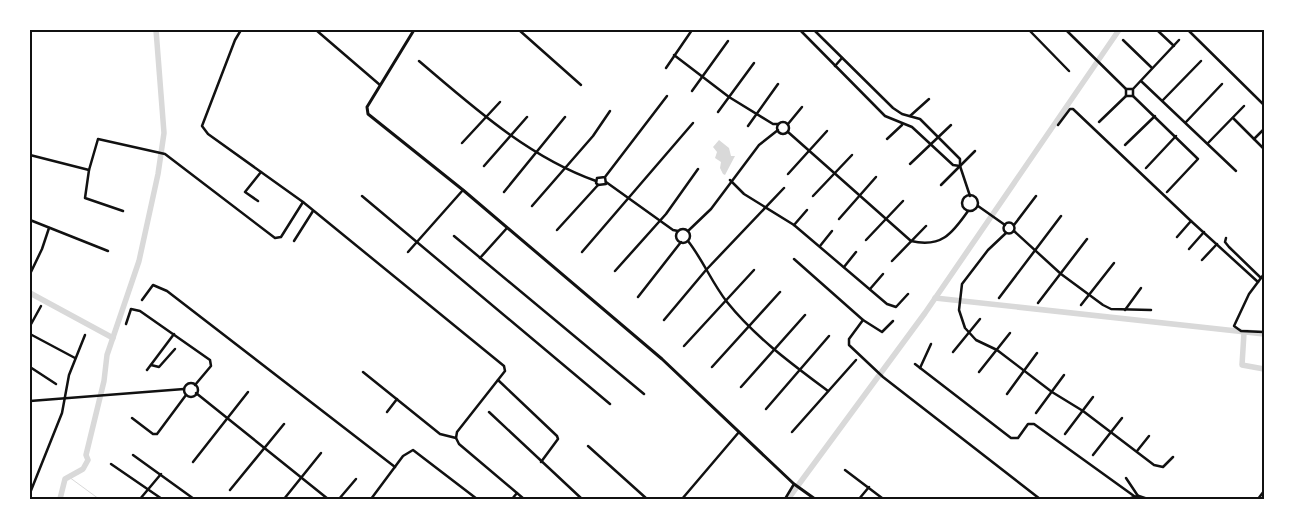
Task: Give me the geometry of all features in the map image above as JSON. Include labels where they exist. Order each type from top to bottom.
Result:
[{"type":"street","points":[[241,30],[235,40],[202,126],[208,134],[303,202],[504,366],[505,370],[457,432],[456,438],[459,444],[524,499]]},
{"type":"street","points":[[316,30],[380,85]]},
{"type":"street","points":[[414,30],[367,107],[368,114],[462,190],[662,359],[795,485],[815,499]]},
{"type":"street","points":[[519,30],[581,85]]},
{"type":"street","points":[[666,68],[692,30]]},
{"type":"street","points":[[800,30],[885,116],[902,125],[912,127],[953,165],[960,166]]},
{"type":"street","points":[[814,30],[893,108],[920,120],[960,159],[960,166],[970,196],[976,199],[978,206],[1005,225],[1006,233]]},
{"type":"street","points":[[1029,30],[1069,71]]},
{"type":"street","points":[[1066,30],[1126,89],[1132,89],[1179,40]]},
{"type":"street","points":[[1157,30],[1174,46]]},
{"type":"street","points":[[1188,30],[1264,105]]},
{"type":"street","points":[[1123,40],[1152,68]]},
{"type":"street","points":[[692,91],[728,42]]},
{"type":"street","points":[[674,55],[729,97],[773,124],[783,121],[788,124]]},
{"type":"street","points":[[835,66],[842,58]]},
{"type":"street","points":[[419,61],[486,118],[536,152],[596,180],[598,185]]},
{"type":"street","points":[[1163,100],[1201,61]]},
{"type":"street","points":[[718,112],[754,63]]},
{"type":"street","points":[[1140,81],[1163,100],[1236,171]]},
{"type":"street","points":[[748,126],[778,84]]},
{"type":"street","points":[[1186,122],[1222,84]]},
{"type":"street","points":[[1126,89],[1126,96]]},
{"type":"street","points":[[1132,89],[1133,96],[1197,157],[1197,160],[1167,192]]},
{"type":"street","points":[[667,96],[605,177],[606,182],[678,232]]},
{"type":"street","points":[[1099,122],[1126,96],[1133,96]]},
{"type":"street","points":[[910,116],[929,99]]},
{"type":"street","points":[[462,143],[500,102]]},
{"type":"street","points":[[1208,143],[1244,106]]},
{"type":"street","points":[[802,107],[788,124],[788,132],[911,241],[924,244],[937,242],[950,234],[968,211],[975,210],[978,206]]},
{"type":"street","points":[[1058,125],[1070,109],[1073,109],[1258,282]]},
{"type":"street","points":[[532,206],[593,136],[610,111]]},
{"type":"street","points":[[1125,145],[1155,116]]},
{"type":"street","points":[[484,166],[510,134],[527,117]]},
{"type":"street","points":[[504,192],[565,117]]},
{"type":"street","points":[[1233,118],[1264,149]]},
{"type":"street","points":[[582,252],[693,123]]},
{"type":"street","points":[[778,124],[778,130],[782,134],[788,132]]},
{"type":"street","points":[[887,139],[902,125]]},
{"type":"street","points":[[910,164],[937,135],[950,125]]},
{"type":"street","points":[[1254,139],[1264,129]]},
{"type":"street","points":[[688,231],[711,209],[730,180],[759,145],[778,130]]},
{"type":"street","points":[[788,174],[827,131]]},
{"type":"street","points":[[1146,168],[1176,136]]},
{"type":"street","points":[[123,211],[86,200],[89,170],[98,139],[154,150],[165,154],[275,238],[280,237],[303,202]]},
{"type":"street","points":[[941,185],[975,151]]},
{"type":"street","points":[[814,196],[852,154]]},
{"type":"street","points":[[30,155],[89,170]]},
{"type":"street","points":[[615,271],[660,221],[698,169]]},
{"type":"street","points":[[258,201],[245,192],[261,172]]},
{"type":"street","points":[[596,180],[600,176],[605,177]]},
{"type":"street","points":[[839,219],[876,177]]},
{"type":"street","points":[[730,180],[744,194],[794,225],[892,307],[899,305],[908,294]]},
{"type":"street","points":[[557,230],[598,185],[602,186],[606,182]]},
{"type":"street","points":[[664,320],[706,270],[784,188]]},
{"type":"street","points":[[408,252],[462,190]]},
{"type":"street","points":[[362,196],[610,404]]},
{"type":"street","points":[[968,211],[963,202],[970,196]]},
{"type":"street","points":[[1036,196],[1014,225],[1014,231],[1035,252],[1061,274],[1111,309],[1151,310]]},
{"type":"street","points":[[866,240],[902,201]]},
{"type":"street","points":[[794,225],[807,210]]},
{"type":"street","points":[[294,241],[313,211]]},
{"type":"street","points":[[1000,298],[1062,216]]},
{"type":"street","points":[[30,220],[108,251]]},
{"type":"street","points":[[1177,237],[1191,221]]},
{"type":"street","points":[[1005,225],[1010,223],[1014,225]]},
{"type":"street","points":[[892,261],[926,226]]},
{"type":"street","points":[[30,274],[49,228]]},
{"type":"street","points":[[480,258],[507,228]]},
{"type":"street","points":[[678,232],[684,229],[688,231]]},
{"type":"street","points":[[688,231],[690,235],[688,241]]},
{"type":"street","points":[[820,246],[832,231]]},
{"type":"street","points":[[1014,231],[1006,233],[968,274],[959,295],[960,319],[968,332],[976,340],[996,350],[1052,392],[1083,411],[1159,468],[1166,465],[1173,457]]},
{"type":"street","points":[[678,232],[677,238],[681,242]]},
{"type":"street","points":[[1189,249],[1204,232]]},
{"type":"street","points":[[454,236],[644,394]]},
{"type":"street","points":[[1226,238],[1225,242],[1229,247],[1261,278]]},
{"type":"street","points":[[1038,303],[1087,239]]},
{"type":"street","points":[[688,241],[702,258],[706,270],[726,302],[749,327],[774,350],[828,391]]},
{"type":"street","points":[[638,297],[681,242],[688,241]]},
{"type":"street","points":[[1202,260],[1217,244]]},
{"type":"street","points":[[844,267],[856,252]]},
{"type":"street","points":[[794,259],[863,320],[882,332],[893,322]]},
{"type":"street","points":[[1081,305],[1114,263]]},
{"type":"street","points":[[684,346],[754,270]]},
{"type":"street","points":[[870,289],[883,274]]},
{"type":"street","points":[[1264,274],[1234,326],[1241,330],[1264,332]]},
{"type":"street","points":[[142,300],[153,285],[167,291],[395,467]]},
{"type":"street","points":[[1125,310],[1141,288]]},
{"type":"street","points":[[712,367],[780,292]]},
{"type":"street","points":[[30,326],[41,306]]},
{"type":"street","points":[[126,324],[131,309],[135,308],[174,334],[212,363],[195,385],[196,393],[328,499]]},
{"type":"street","points":[[741,387],[805,314]]},
{"type":"street","points":[[953,352],[980,319]]},
{"type":"street","points":[[863,320],[848,342],[883,377],[1040,499]]},
{"type":"street","points":[[979,372],[1010,332]]},
{"type":"street","points":[[30,334],[75,358]]},
{"type":"street","points":[[148,370],[174,334]]},
{"type":"street","points":[[30,493],[66,400],[68,375],[85,335]]},
{"type":"street","points":[[766,409],[829,336]]},
{"type":"street","points":[[920,368],[932,344]]},
{"type":"street","points":[[151,364],[159,366],[175,349]]},
{"type":"street","points":[[1007,394],[1037,353]]},
{"type":"street","points":[[792,432],[856,360]]},
{"type":"street","points":[[915,364],[1011,438],[1018,438],[1028,424],[1034,424],[1136,496],[1147,499]]},
{"type":"street","points":[[30,367],[56,384]]},
{"type":"street","points":[[362,372],[440,434],[456,438]]},
{"type":"street","points":[[1036,413],[1064,375]]},
{"type":"street","points":[[498,380],[557,436],[558,439],[541,462]]},
{"type":"street","points":[[30,401],[66,400],[95,395],[184,389],[188,384],[195,385]]},
{"type":"street","points":[[184,389],[186,395]]},
{"type":"street","points":[[194,462],[248,392]]},
{"type":"street","points":[[186,395],[192,396],[196,393]]},
{"type":"street","points":[[132,418],[153,434],[156,434],[186,395]]},
{"type":"street","points":[[1065,434],[1093,397]]},
{"type":"street","points":[[387,412],[397,399]]},
{"type":"street","points":[[489,412],[582,499]]},
{"type":"street","points":[[1093,455],[1122,418]]},
{"type":"street","points":[[230,490],[284,424]]},
{"type":"street","points":[[682,499],[740,432]]},
{"type":"street","points":[[1137,451],[1149,436]]},
{"type":"street","points":[[588,446],[647,499]]},
{"type":"street","points":[[371,499],[403,456],[413,450],[477,499]]},
{"type":"street","points":[[284,499],[321,453]]},
{"type":"street","points":[[132,455],[194,499]]},
{"type":"street","points":[[111,464],[162,499]]},
{"type":"street","points":[[845,470],[882,498]]},
{"type":"street","points":[[140,499],[161,474]]},
{"type":"street","points":[[1126,478],[1136,496]]},
{"type":"street","points":[[339,499],[356,479]]},
{"type":"street","points":[[785,499],[795,485]]},
{"type":"street","points":[[860,499],[868,487]]},
{"type":"street","points":[[1258,499],[1264,491]]},
{"type":"street","points":[[512,499],[517,493]]},
{"type":"street","points":[[1129,499],[1136,496]]},
{"type":"shaded area","points":[[719,140],[729,148],[731,156],[735,156],[725,175],[720,168],[721,162],[715,158],[717,152],[713,147]]},
{"type":"waterway","points":[[60,499],[65,479],[83,469],[88,460],[86,455],[104,381],[107,355],[139,261],[158,174],[164,133],[156,30]]},
{"type":"waterway","points":[[788,499],[925,313],[1119,30]]},
{"type":"waterway","points":[[30,293],[113,338]]},
{"type":"waterway","points":[[935,298],[1264,334]]},
{"type":"waterway","points":[[1244,333],[1242,365],[1264,369]]},
{"type":"waterway","points":[[69,477],[99,499]]}]
